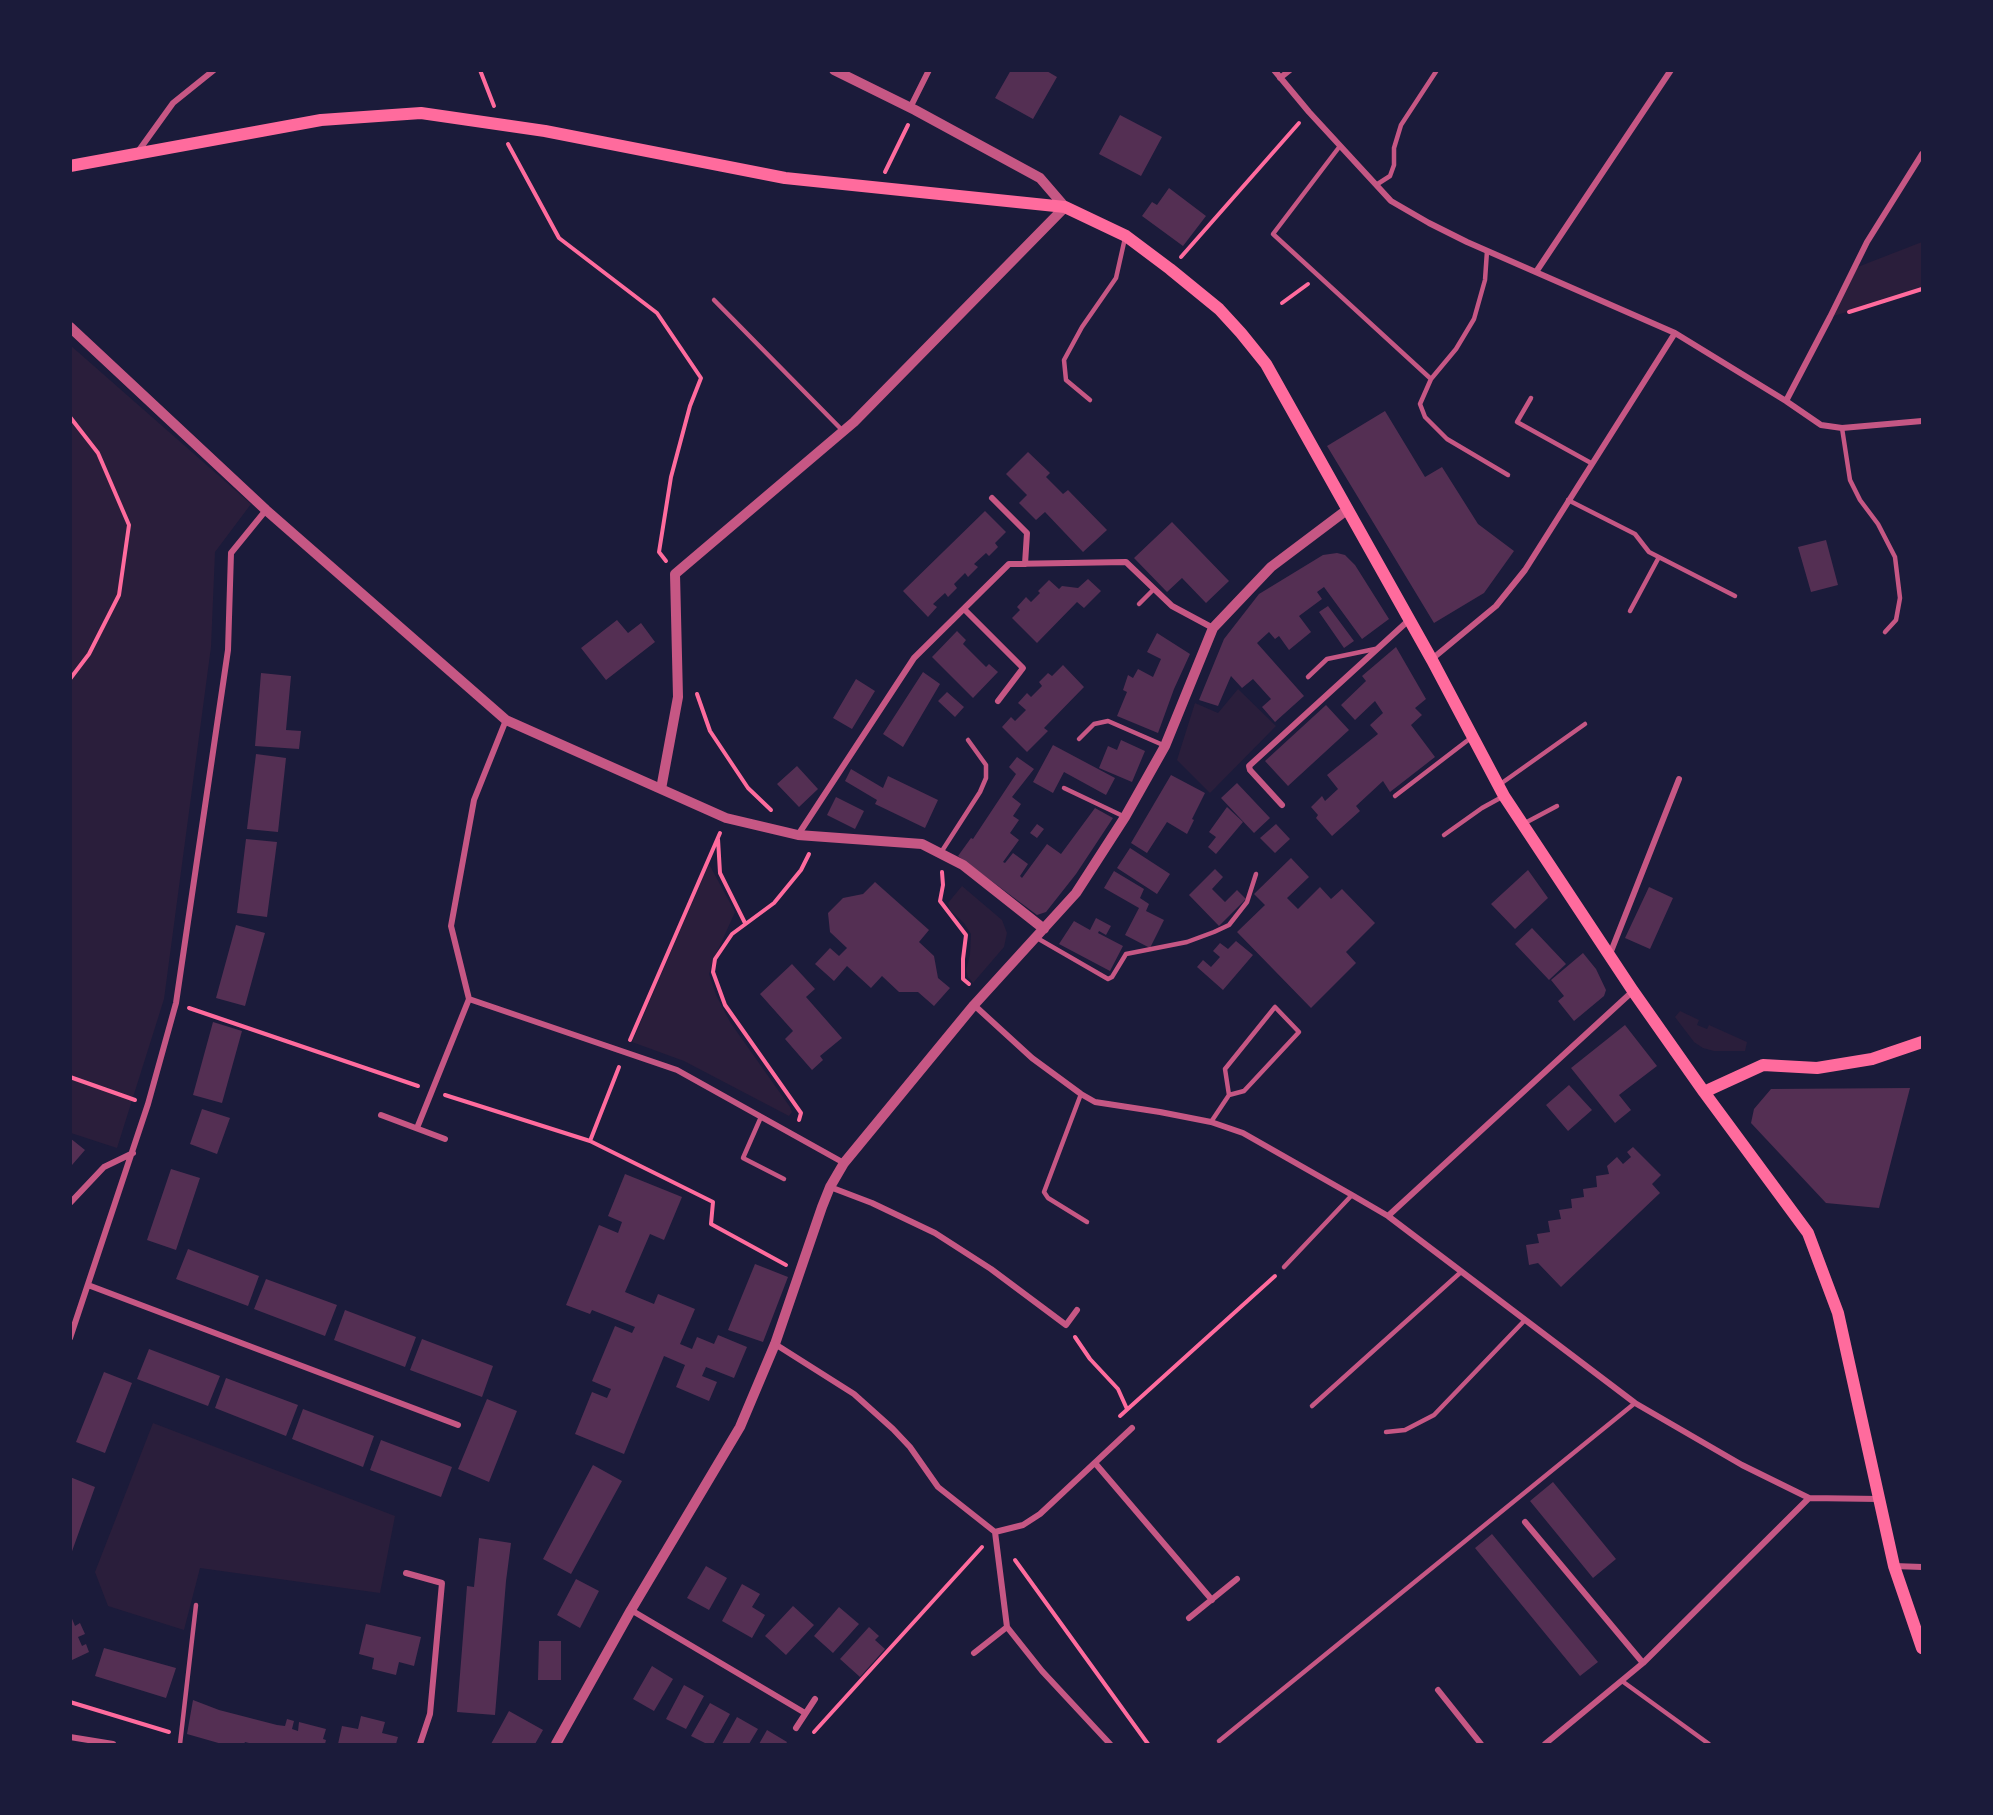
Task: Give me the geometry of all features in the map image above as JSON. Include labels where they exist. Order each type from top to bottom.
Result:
[{"type":"main road","points":[[70,166],[321,120],[421,113],[545,131],[785,178],[1065,207],[1126,236],[1170,269],[1219,309],[1266,364],[1522,824],[1704,1092],[1808,1233],[1838,1313],[1894,1566],[1923,1648]]},
{"type":"main road","points":[[1704,1092],[1763,1065],[1817,1068],[1872,1059],[1923,1042]]},
{"type":"street","points":[[134,156],[173,103],[214,70]]},
{"type":"street","points":[[661,789],[678,696],[675,574],[843,431],[1065,207],[1040,178],[913,109],[834,70]]},
{"type":"street","points":[[913,109],[929,70]]},
{"type":"street","points":[[1274,70],[1309,112],[1391,201],[1429,223],[1674,333],[1786,400],[1821,425],[1842,428],[1923,421]]},
{"type":"street","points":[[1280,78],[1290,70]]},
{"type":"street","points":[[1536,272],[1671,70]]},
{"type":"street","points":[[1786,400],[1867,242],[1923,154]]},
{"type":"street","points":[[70,327],[266,510],[506,720],[726,818],[798,835],[922,844],[963,865],[1041,934]]},
{"type":"street","points":[[1432,660],[1496,606],[1525,570],[1674,333]]},
{"type":"street","points":[[993,498],[1027,532],[1024,564]]},
{"type":"street","points":[[556,1744],[631,1610],[740,1427],[775,1344],[830,1187],[844,1163],[974,1005],[1077,892],[1125,817],[1165,746],[1213,628],[1271,567],[1348,509]]},
{"type":"street","points":[[70,1338],[133,1153],[176,1003],[228,650],[231,553],[266,510]]},
{"type":"street","points":[[798,835],[914,658],[1009,564],[1126,562],[1172,606],[1213,628]]},
{"type":"street","points":[[964,609],[1023,668],[998,701]]},
{"type":"street","points":[[1282,805],[1250,770],[1249,766],[1409,620]]},
{"type":"street","points":[[417,1128],[468,999],[451,926],[474,800],[506,720]]},
{"type":"street","points":[[1610,955],[1679,779]]},
{"type":"street","points":[[1388,1216],[1634,991]]},
{"type":"street","points":[[468,999],[677,1070],[844,1163]]},
{"type":"street","points":[[974,1005],[1032,1058],[1081,1095],[1095,1102],[1211,1122],[1243,1133],[1388,1216],[1635,1403],[1742,1465],[1809,1498],[1879,1498]]},
{"type":"street","points":[[381,1115],[446,1139]]},
{"type":"street","points":[[70,1203],[104,1167],[133,1153]]},
{"type":"street","points":[[830,1187],[872,1203],[936,1233],[991,1269],[1066,1325],[1077,1310]]},
{"type":"street","points":[[88,1285],[458,1425]]},
{"type":"street","points":[[775,1344],[854,1394],[893,1428],[938,1487],[995,1532],[1007,1627],[1042,1671],[1110,1744]]},
{"type":"street","points":[[995,1532],[1023,1525],[1040,1514],[1132,1428]]},
{"type":"street","points":[[1095,1463],[1212,1600]]},
{"type":"street","points":[[1545,1744],[1643,1663],[1809,1498]]},
{"type":"street","points":[[1525,1522],[1643,1663]]},
{"type":"street","points":[[1894,1566],[1923,1567]]},
{"type":"street","points":[[406,1573],[442,1583],[430,1714],[420,1744]]},
{"type":"street","points":[[1189,1618],[1238,1579]]},
{"type":"street","points":[[631,1610],[805,1713]]},
{"type":"street","points":[[974,1653],[1007,1627]]},
{"type":"street","points":[[1437,1690],[1481,1744]]},
{"type":"street","points":[[796,1728],[815,1699]]},
{"type":"street","points":[[70,1737],[113,1744]]},
{"type":"lane","points":[[1376,185],[1390,176],[1394,165],[1394,148],[1401,125],[1437,70]]},
{"type":"lane","points":[[1340,146],[1273,234],[1431,380]]},
{"type":"lane","points":[[1090,400],[1066,380],[1064,360],[1082,327],[1116,278],[1126,236]]},
{"type":"lane","points":[[1487,251],[1485,280],[1474,319],[1456,349],[1431,380],[1420,404],[1425,417],[1448,439],[1508,475]]},
{"type":"lane","points":[[714,300],[843,431]]},
{"type":"lane","points":[[1531,398],[1517,422],[1591,463]]},
{"type":"lane","points":[[1842,428],[1850,480],[1860,500],[1878,524],[1895,557],[1900,598],[1896,620],[1885,632]]},
{"type":"lane","points":[[1568,500],[1635,534],[1649,552],[1735,596]]},
{"type":"lane","points":[[1630,611],[1659,557]]},
{"type":"lane","points":[[1139,604],[1153,590]]},
{"type":"lane","points":[[1308,677],[1327,660],[1378,649]]},
{"type":"lane","points":[[1079,739],[1094,723],[1108,721],[1165,746]]},
{"type":"lane","points":[[1444,835],[1482,808],[1585,724]]},
{"type":"lane","points":[[1395,796],[1473,737]]},
{"type":"lane","points":[[940,854],[980,792],[986,778],[986,765],[968,740]]},
{"type":"lane","points":[[1064,788],[1125,817]]},
{"type":"lane","points":[[1522,824],[1557,806]]},
{"type":"lane","points":[[1041,934],[1108,979],[1112,977],[1126,954],[1187,942],[1229,925],[1247,902],[1256,874]]},
{"type":"lane","points":[[1211,1122],[1229,1095],[1244,1091],[1299,1032],[1275,1007],[1225,1069],[1229,1095]]},
{"type":"lane","points":[[1081,1095],[1044,1192],[1048,1198],[1087,1222]]},
{"type":"lane","points":[[761,1117],[743,1158],[784,1179]]},
{"type":"lane","points":[[1284,1268],[1352,1195]]},
{"type":"lane","points":[[1312,1406],[1461,1272]]},
{"type":"lane","points":[[1386,1432],[1405,1430],[1434,1415],[1525,1320]]},
{"type":"lane","points":[[1219,1741],[1635,1403]]},
{"type":"lane","points":[[180,1744],[196,1605]]},
{"type":"lane","points":[[1622,1681],[1709,1744]]},
{"type":"path","points":[[480,70],[510,148],[559,238],[657,313],[701,378],[690,406],[672,477],[659,552],[675,574]]},
{"type":"path","points":[[877,188],[913,109]]},
{"type":"path","points":[[1170,269],[1309,112]]},
{"type":"path","points":[[1282,303],[1319,276]]},
{"type":"path","points":[[1830,317],[1923,289]]},
{"type":"path","points":[[70,417],[98,453],[129,525],[119,595],[89,654],[70,679]]},
{"type":"path","points":[[697,693],[710,731],[748,788],[773,812]]},
{"type":"path","points":[[590,1141],[624,1053],[726,818]]},
{"type":"path","points":[[794,1135],[801,1113],[725,1005],[713,972],[715,959],[732,934],[774,903],[801,870],[817,837]]},
{"type":"path","points":[[718,838],[720,873],[745,923]]},
{"type":"path","points":[[940,854],[943,885],[940,901],[966,935],[963,979],[982,996]]},
{"type":"path","points":[[176,1003],[432,1091],[590,1141],[712,1202],[711,1224],[800,1272]]},
{"type":"path","points":[[70,1077],[148,1104]]},
{"type":"path","points":[[1066,1325],[1090,1359],[1118,1389],[1127,1409]]},
{"type":"path","points":[[995,1532],[1148,1744]]},
{"type":"path","points":[[70,1702],[181,1736]]},
{"type":"shaded area","points":[[1922,242],[1922,289],[1830,317],[1855,268]]},
{"type":"shaded area","points":[[70,345],[251,504],[215,552],[211,647],[164,999],[117,1148],[71,1133]]},
{"type":"shaded area","points":[[1238,689],[1276,726],[1210,793],[1177,760],[1195,703],[1218,713]]},
{"type":"shaded area","points":[[709,864],[735,912],[709,974],[716,995],[730,1022],[790,1107],[792,1112],[789,1116],[684,1061],[632,1042]]},
{"type":"shaded area","points":[[962,886],[1002,920],[1007,933],[1004,947],[973,983],[966,970],[970,955],[971,934],[964,923],[950,910],[948,903]]},
{"type":"shaded area","points":[[1680,1011],[1699,1020],[1697,1025],[1707,1029],[1709,1025],[1747,1042],[1745,1051],[1714,1051],[1703,1048],[1694,1042],[1675,1017]]},
{"type":"shaded area","points":[[153,1423],[395,1516],[380,1593],[200,1568],[184,1630],[108,1606],[95,1572]]},
{"type":"building","points":[[1011,70],[1045,70],[1057,77],[1033,119],[995,98]]},
{"type":"building","points":[[1120,115],[1162,137],[1141,176],[1099,154]]},
{"type":"building","points":[[1169,188],[1206,216],[1183,246],[1142,216],[1152,202],[1157,205]]},
{"type":"building","points":[[1385,411],[1425,477],[1442,467],[1478,524],[1514,551],[1484,593],[1434,623],[1327,446]]},
{"type":"building","points":[[1028,452],[1050,473],[1046,477],[1063,494],[1068,490],[1107,530],[1083,552],[1045,512],[1036,520],[1019,503],[1027,495],[1006,474]]},
{"type":"building","points":[[985,511],[1006,532],[995,543],[998,547],[989,556],[986,553],[974,564],[978,567],[968,577],[965,573],[954,584],[957,588],[948,597],[945,593],[933,604],[937,607],[928,617],[903,591]]},
{"type":"building","points":[[1172,522],[1229,581],[1206,603],[1182,578],[1167,592],[1134,558]]},
{"type":"building","points":[[1826,540],[1838,585],[1811,592],[1798,547]]},
{"type":"building","points":[[1337,553],[1345,555],[1355,565],[1389,619],[1362,639],[1324,587],[1317,592],[1322,599],[1299,616],[1311,632],[1289,650],[1279,636],[1275,639],[1269,632],[1257,643],[1304,696],[1275,722],[1262,707],[1271,699],[1253,679],[1242,688],[1231,676],[1218,706],[1199,700],[1224,639],[1259,594],[1323,555]]},
{"type":"building","points":[[1088,579],[1101,591],[1084,608],[1077,602],[1037,643],[1012,618],[1020,610],[1017,607],[1026,597],[1031,602],[1049,580],[1059,589],[1062,586],[1078,588]]},
{"type":"building","points":[[1328,606],[1354,641],[1344,648],[1319,612]]},
{"type":"building","points":[[617,620],[628,633],[641,623],[655,642],[606,680],[581,648]]},
{"type":"building","points":[[957,631],[966,640],[963,644],[986,667],[989,664],[998,672],[973,698],[932,657]]},
{"type":"building","points":[[1157,633],[1190,654],[1158,733],[1117,716],[1127,692],[1123,690],[1128,675],[1133,678],[1138,669],[1153,677],[1161,659],[1147,652]]},
{"type":"building","points":[[1396,647],[1426,699],[1415,708],[1422,715],[1411,725],[1435,757],[1390,792],[1383,781],[1356,806],[1360,811],[1332,836],[1316,818],[1318,815],[1311,807],[1322,796],[1325,801],[1338,789],[1327,775],[1378,734],[1370,725],[1383,713],[1375,701],[1355,720],[1341,705],[1366,681],[1362,676]]},
{"type":"building","points":[[1063,665],[1084,687],[1044,728],[1048,731],[1027,752],[1002,727],[1011,717],[1015,721],[1026,710],[1018,703],[1027,693],[1031,697],[1042,686],[1039,682],[1048,673],[1052,676]]},
{"type":"building","points":[[923,672],[940,684],[903,747],[883,734]]},
{"type":"building","points":[[261,673],[291,676],[286,730],[301,731],[299,749],[255,746]]},
{"type":"building","points":[[856,679],[875,691],[852,729],[833,718]]},
{"type":"building","points":[[947,692],[964,707],[955,717],[938,701]]},
{"type":"building","points":[[1326,705],[1349,730],[1288,786],[1265,761]]},
{"type":"building","points":[[1121,740],[1145,751],[1132,782],[1099,768],[1108,746],[1117,750]]},
{"type":"building","points":[[1053,745],[1115,778],[1106,795],[1064,772],[1053,793],[1033,782]]},
{"type":"building","points":[[256,754],[286,758],[278,832],[247,829]]},
{"type":"building","points":[[1017,757],[1034,769],[1012,797],[1021,804],[1013,816],[1019,820],[1010,833],[1019,840],[1003,862],[1005,863],[1013,853],[1028,864],[1020,876],[1022,878],[1047,844],[1061,854],[1095,808],[1113,818],[1076,874],[1046,912],[1037,915],[958,856],[971,838],[973,839],[1016,774],[1009,767]]},
{"type":"building","points":[[797,766],[818,789],[799,807],[777,784]]},
{"type":"building","points":[[851,769],[883,788],[888,776],[938,800],[925,828],[875,804],[877,800],[845,781]]},
{"type":"building","points":[[1171,775],[1205,793],[1187,834],[1167,822],[1147,853],[1131,843]]},
{"type":"building","points":[[1237,783],[1270,818],[1254,833],[1221,798]]},
{"type":"building","points":[[836,797],[864,811],[855,829],[827,815]]},
{"type":"building","points":[[1227,807],[1243,822],[1216,854],[1208,847],[1216,837],[1209,832]]},
{"type":"building","points":[[1037,824],[1044,829],[1037,838],[1030,833]]},
{"type":"building","points":[[1276,824],[1290,839],[1275,853],[1260,838]]},
{"type":"building","points":[[246,839],[277,842],[267,917],[237,913]]},
{"type":"building","points":[[1130,848],[1170,874],[1157,894],[1117,868]]},
{"type":"building","points":[[1291,858],[1309,877],[1287,898],[1298,909],[1320,887],[1331,899],[1342,889],[1375,923],[1346,952],[1356,963],[1311,1008],[1237,932],[1265,905],[1254,894]]},
{"type":"building","points":[[1215,869],[1223,877],[1212,889],[1225,902],[1237,890],[1246,899],[1219,926],[1189,895]]},
{"type":"building","points":[[1528,870],[1548,898],[1515,929],[1491,904]]},
{"type":"building","points":[[1114,871],[1144,889],[1140,898],[1149,904],[1146,911],[1164,920],[1150,948],[1125,935],[1139,908],[1104,888]]},
{"type":"building","points":[[875,882],[929,930],[919,942],[934,956],[938,978],[950,988],[934,1006],[918,992],[899,992],[882,976],[871,988],[847,966],[834,981],[815,964],[830,948],[839,956],[847,948],[830,932],[828,913],[843,898],[863,894]]},
{"type":"building","points":[[1649,887],[1673,898],[1650,949],[1625,938]]},
{"type":"building","points":[[1096,918],[1111,926],[1106,935],[1099,931],[1098,933],[1123,946],[1110,971],[1059,944],[1074,921],[1090,930]]},
{"type":"building","points":[[236,925],[265,933],[245,1006],[216,998]]},
{"type":"building","points":[[1532,928],[1566,964],[1549,980],[1515,944]]},
{"type":"building","points":[[1236,941],[1253,955],[1223,990],[1197,967],[1203,960],[1211,967],[1220,957],[1213,951],[1220,943],[1228,949]]},
{"type":"building","points":[[1583,953],[1596,969],[1606,990],[1604,996],[1574,1021],[1558,1001],[1564,996],[1551,980]]},
{"type":"building","points":[[792,964],[815,989],[806,997],[842,1038],[820,1056],[823,1060],[812,1070],[785,1039],[793,1031],[760,994]]},
{"type":"building","points":[[213,1022],[242,1031],[222,1103],[193,1095]]},
{"type":"building","points":[[1625,1025],[1657,1066],[1619,1095],[1631,1110],[1615,1123],[1571,1068]]},
{"type":"building","points":[[1569,1085],[1592,1110],[1568,1131],[1546,1105]]},
{"type":"building","points":[[1910,1088],[1879,1208],[1826,1203],[1751,1123],[1754,1109],[1771,1089]]},
{"type":"building","points":[[202,1109],[230,1118],[217,1154],[190,1144]]},
{"type":"building","points":[[70,1138],[85,1150],[72,1165],[70,1164]]},
{"type":"building","points":[[1633,1147],[1661,1175],[1652,1184],[1660,1193],[1561,1287],[1538,1263],[1529,1265],[1526,1245],[1539,1243],[1537,1234],[1550,1232],[1548,1221],[1561,1219],[1559,1210],[1572,1208],[1571,1199],[1584,1197],[1583,1189],[1597,1187],[1596,1176],[1609,1174],[1607,1166],[1617,1157],[1623,1164],[1631,1157],[1627,1152]]},
{"type":"building","points":[[171,1169],[200,1178],[176,1250],[147,1240]]},
{"type":"building","points":[[625,1174],[682,1197],[664,1240],[650,1234],[625,1292],[654,1304],[658,1294],[695,1309],[680,1344],[692,1349],[697,1337],[714,1344],[718,1335],[747,1347],[734,1378],[706,1367],[702,1376],[717,1382],[709,1401],[676,1387],[685,1365],[664,1356],[624,1454],[575,1434],[592,1392],[607,1398],[611,1389],[592,1381],[615,1326],[632,1333],[635,1327],[592,1310],[590,1314],[566,1305],[599,1225],[618,1233],[622,1222],[608,1216]]},
{"type":"building","points":[[188,1249],[259,1276],[248,1306],[176,1279]]},
{"type":"building","points":[[755,1264],[788,1277],[763,1342],[728,1330]]},
{"type":"building","points":[[266,1279],[337,1305],[325,1336],[254,1309]]},
{"type":"building","points":[[345,1310],[416,1337],[405,1367],[334,1340]]},
{"type":"building","points":[[422,1339],[493,1366],[482,1397],[410,1370]]},
{"type":"building","points":[[149,1349],[220,1376],[208,1406],[137,1379]]},
{"type":"building","points":[[104,1372],[132,1383],[105,1453],[76,1442]]},
{"type":"building","points":[[226,1378],[298,1405],[286,1436],[215,1408]]},
{"type":"building","points":[[487,1399],[517,1411],[489,1482],[458,1469]]},
{"type":"building","points":[[303,1409],[374,1436],[363,1467],[292,1439]]},
{"type":"building","points":[[381,1440],[452,1467],[441,1497],[370,1470]]},
{"type":"building","points":[[593,1465],[622,1481],[571,1574],[543,1559]]},
{"type":"building","points":[[70,1477],[95,1487],[71,1554],[70,1554]]},
{"type":"building","points":[[1553,1482],[1616,1559],[1593,1578],[1530,1501]]},
{"type":"building","points":[[1492,1534],[1598,1662],[1580,1676],[1475,1548]]},
{"type":"building","points":[[479,1538],[511,1543],[495,1715],[457,1712],[467,1586],[474,1587]]},
{"type":"building","points":[[706,1566],[727,1578],[709,1610],[687,1598]]},
{"type":"building","points":[[576,1579],[599,1591],[580,1628],[557,1615]]},
{"type":"building","points":[[742,1584],[760,1594],[752,1607],[765,1615],[752,1638],[722,1621]]},
{"type":"building","points":[[793,1606],[814,1625],[786,1655],[765,1636]]},
{"type":"building","points":[[839,1607],[859,1624],[833,1653],[814,1636]]},
{"type":"building","points":[[70,1614],[75,1626],[80,1623],[85,1634],[78,1637],[82,1646],[86,1644],[89,1652],[70,1661]]},
{"type":"building","points":[[366,1624],[421,1637],[414,1666],[399,1662],[396,1675],[372,1669],[374,1658],[359,1654]]},
{"type":"building","points":[[869,1627],[879,1636],[875,1640],[885,1649],[860,1677],[840,1659]]},
{"type":"building","points":[[539,1641],[561,1641],[561,1680],[538,1680]]},
{"type":"building","points":[[104,1648],[176,1668],[166,1698],[95,1676]]},
{"type":"building","points":[[652,1666],[673,1679],[654,1711],[633,1699]]},
{"type":"building","points":[[684,1685],[704,1696],[686,1729],[666,1719]]},
{"type":"building","points":[[193,1700],[219,1710],[277,1725],[285,1726],[287,1719],[294,1721],[292,1729],[298,1731],[299,1722],[326,1729],[323,1739],[326,1740],[325,1744],[245,1742],[244,1744],[222,1744],[187,1734]]},
{"type":"building","points":[[710,1703],[730,1714],[713,1744],[707,1744],[691,1736]]},
{"type":"building","points":[[509,1711],[543,1730],[535,1744],[491,1744]]},
{"type":"building","points":[[361,1716],[385,1722],[382,1733],[398,1737],[396,1744],[338,1744],[342,1726],[358,1729]]},
{"type":"building","points":[[737,1717],[758,1729],[749,1744],[722,1744]]},
{"type":"building","points":[[767,1730],[787,1742],[786,1744],[759,1744]]}]
